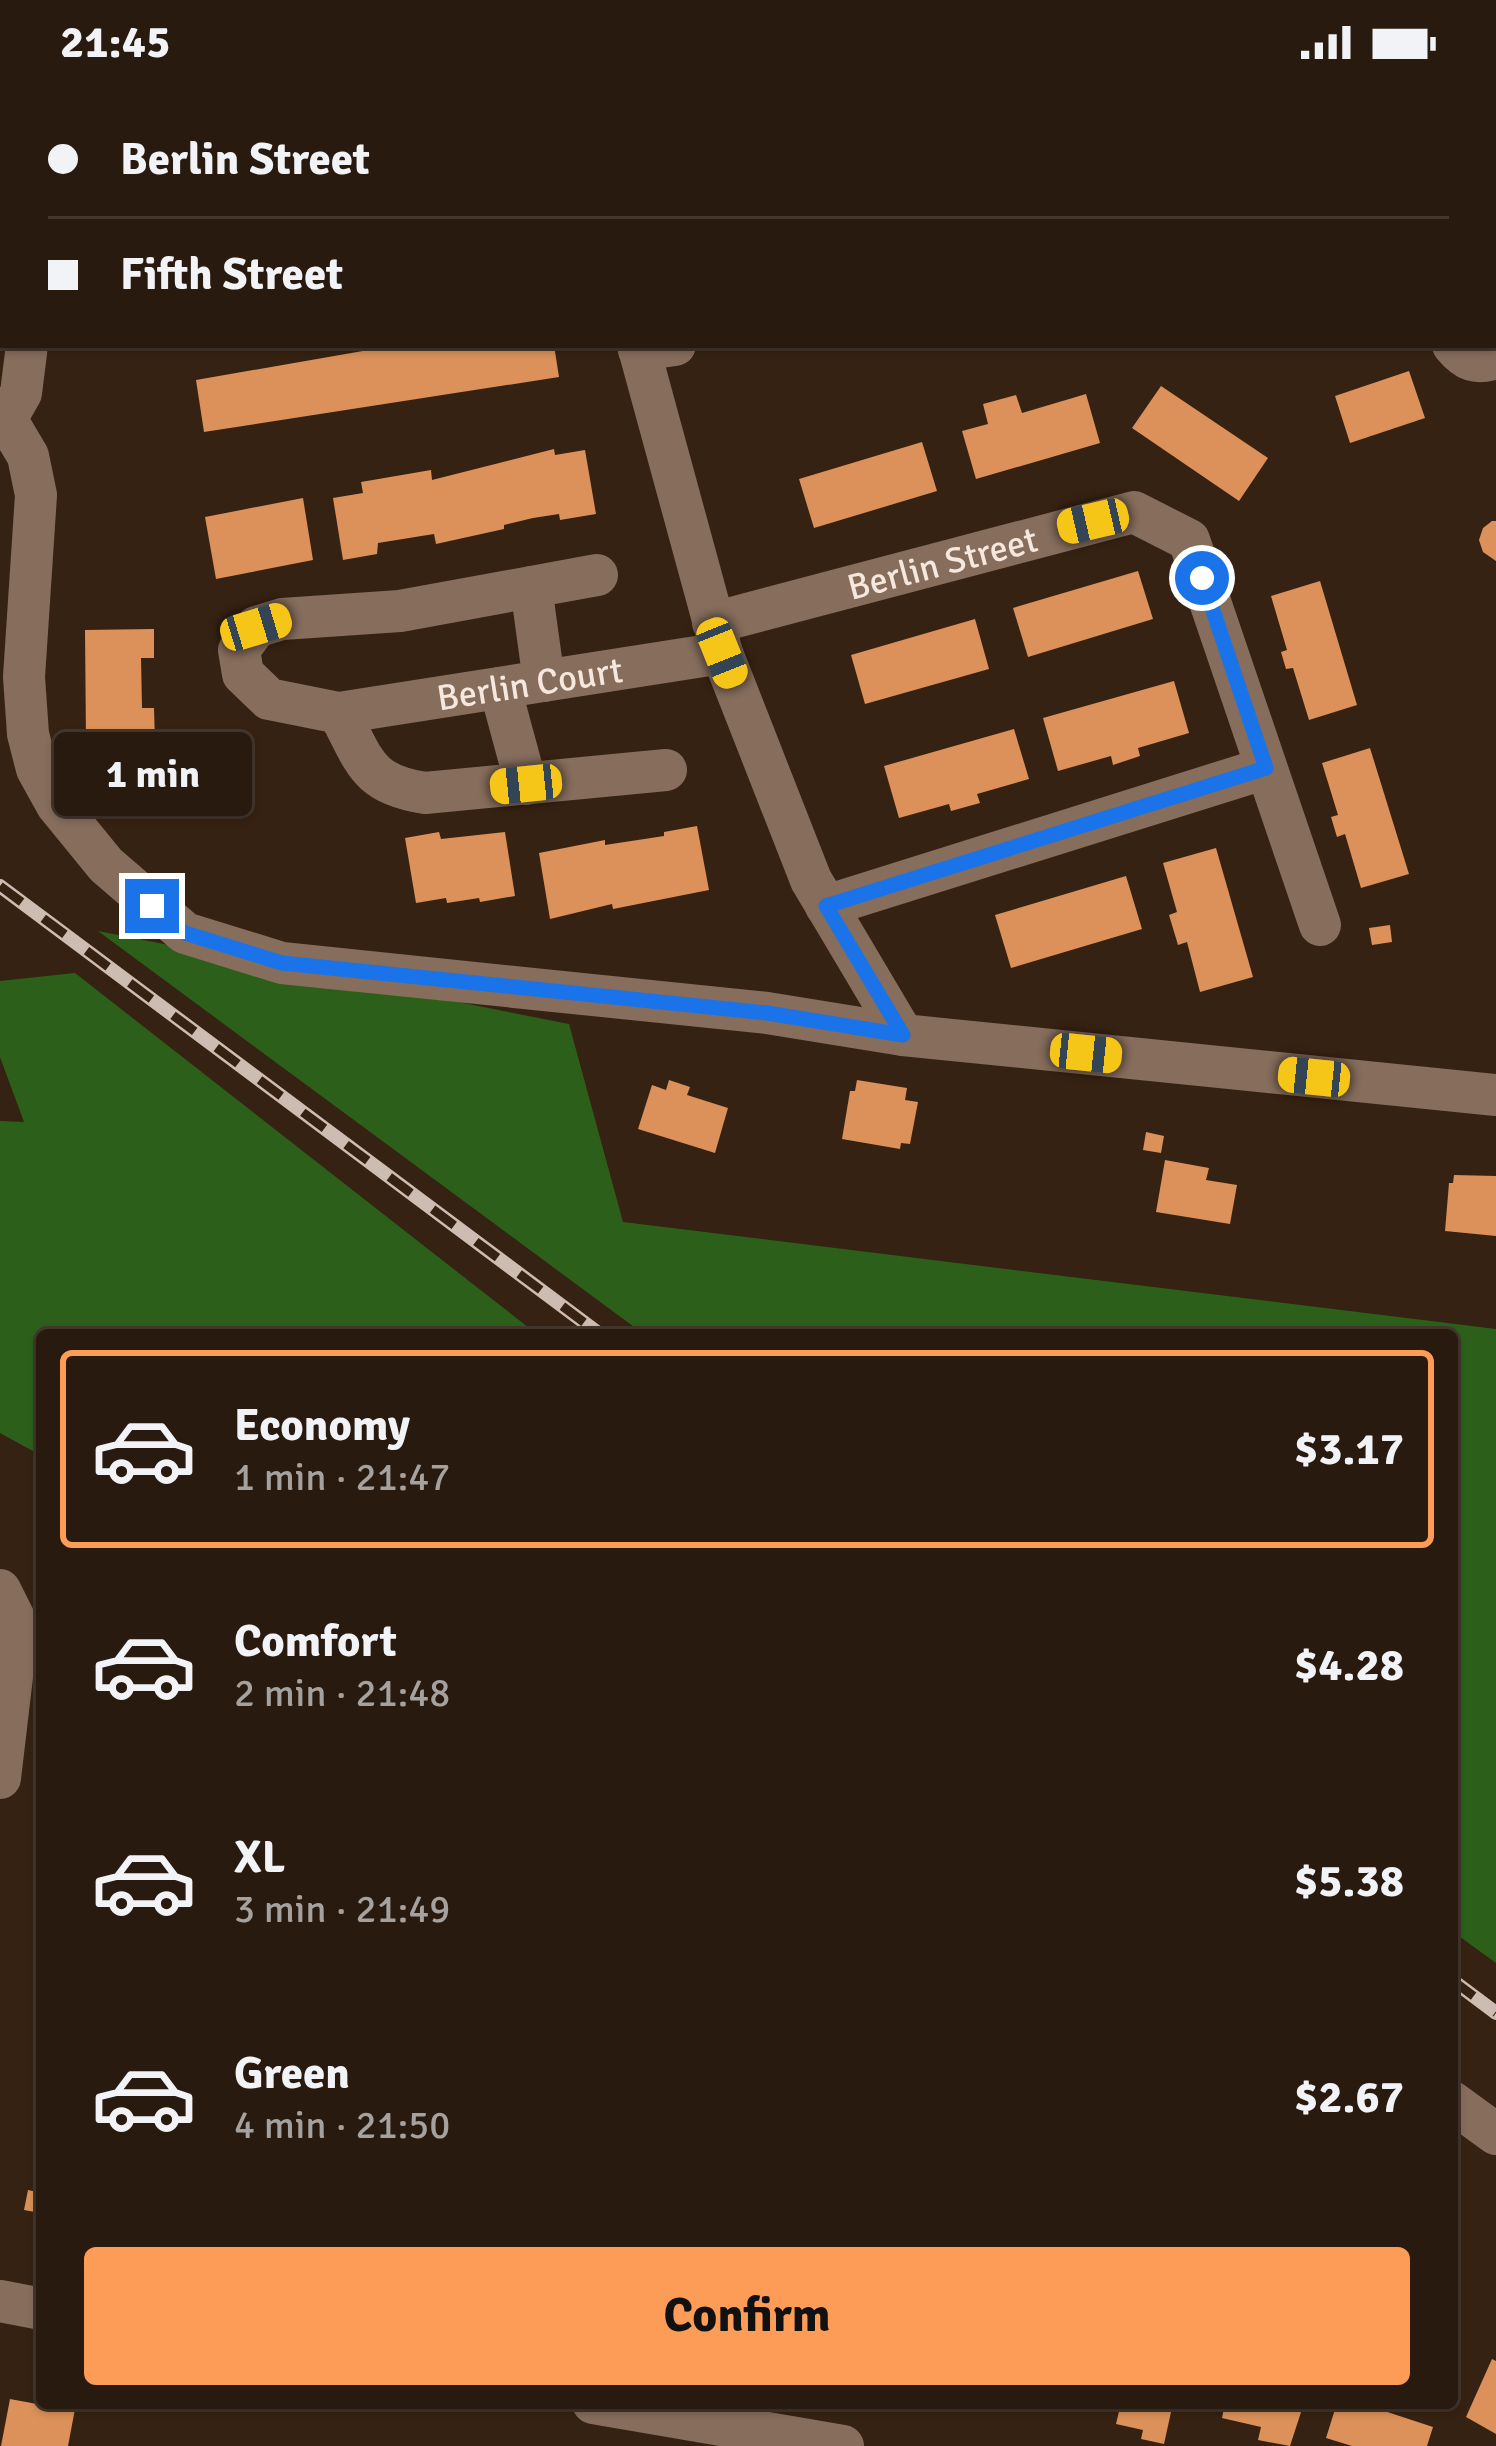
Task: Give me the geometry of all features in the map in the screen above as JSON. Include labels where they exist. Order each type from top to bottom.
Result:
[{"type":"street","points":[[27,348],[21,393],[2,422],[12,428],[28,456],[36,495],[24,677],[28,734],[38,772],[83,840],[119,879],[185,933],[282,963],[767,1013],[903,1035],[1496,1095]]},
{"type":"street","points":[[651,348],[717,638],[811,880],[903,1035]]},
{"type":"street","points":[[1455,348],[1464,359],[1481,363],[1496,358]]},
{"type":"street","name":"Berlin Street","points":[[717,638],[1134,512],[1189,540],[1320,925]]},
{"type":"street","points":[[597,575],[400,611],[282,620],[256,627],[239,650],[244,674],[269,699],[339,713],[373,775],[395,789],[424,794],[666,770]]},
{"type":"street","points":[[531,587],[544,680]]},
{"type":"street","name":"Berlin Court","points":[[339,713],[544,680],[717,638]]},
{"type":"street","points":[[500,688],[526,784]]},
{"type":"street","points":[[826,906],[1266,768]]},
{"type":"street","points":[[0,1590],[18,1626],[24,1729],[0,1778]]},
{"type":"street","points":[[1458,2106],[1496,2134]]},
{"type":"street","points":[[0,2301],[36,2307]]},
{"type":"street","points":[[628,2409],[843,2446]]},
{"type":"green space","points":[[98,931],[569,1024],[623,1222],[1496,1329],[1496,1963],[1458,1935],[1458,1329],[637,1329]]},
{"type":"green space","points":[[75,973],[530,1329],[36,1329],[36,1453],[0,1433],[0,1121],[24,1122],[0,1057],[0,981]]},
{"type":"building","points":[[380,348],[554,348],[559,377],[204,432],[196,380]]},
{"type":"building","points":[[1409,371],[1425,418],[1350,443],[1335,396]]},
{"type":"building","points":[[1161,386],[1268,458],[1239,501],[1132,428]]},
{"type":"building","points":[[1086,394],[1100,443],[976,479],[962,431],[988,424],[983,404],[1016,395],[1022,413]]},
{"type":"building","points":[[922,442],[937,491],[814,528],[799,479]]},
{"type":"building","points":[[554,449],[555,455],[585,450],[596,514],[560,520],[559,514],[533,518],[436,544],[434,534],[378,543],[377,554],[343,560],[333,498],[363,493],[361,482],[431,470],[432,480]]},
{"type":"building","points":[[303,498],[313,560],[216,579],[205,517]]},
{"type":"building","points":[[1496,521],[1496,561],[1483,552],[1479,540]]},
{"type":"building","points":[[1138,571],[1153,619],[1028,657],[1013,608]]},
{"type":"building","points":[[1320,581],[1357,705],[1309,720],[1293,668],[1286,669],[1281,652],[1287,650],[1271,596]]},
{"type":"building","points":[[975,619],[989,669],[865,704],[851,655]]},
{"type":"building","points":[[154,629],[154,658],[141,658],[142,708],[154,708],[155,743],[86,744],[85,630]]},
{"type":"building","points":[[1174,681],[1189,733],[1138,748],[1140,756],[1113,765],[1111,756],[1058,771],[1043,718]]},
{"type":"building","points":[[1014,729],[1029,779],[977,794],[980,803],[951,811],[949,804],[899,818],[884,766]]},
{"type":"building","points":[[1370,748],[1409,874],[1361,888],[1345,834],[1337,837],[1331,817],[1338,815],[1322,763]]},
{"type":"building","points":[[697,826],[709,890],[613,909],[612,904],[550,919],[539,853],[605,840],[605,845],[664,836],[664,832]]},
{"type":"building","points":[[439,832],[441,839],[505,832],[515,896],[416,903],[405,838]]},
{"type":"building","points":[[1216,848],[1253,977],[1200,992],[1187,942],[1178,945],[1169,915],[1177,912],[1163,863]]},
{"type":"building","points":[[1126,876],[1142,929],[1011,968],[995,915]]},
{"type":"building","points":[[1390,925],[1392,942],[1372,945],[1369,928]]},
{"type":"building","points":[[669,1080],[690,1087],[687,1095],[728,1108],[715,1153],[638,1129],[652,1085],[666,1090]]},
{"type":"building","points":[[857,1080],[907,1088],[905,1100],[918,1102],[910,1144],[901,1143],[900,1149],[842,1139],[850,1091],[855,1091]]},
{"type":"building","points":[[1146,1132],[1164,1136],[1161,1153],[1143,1150]]},
{"type":"building","points":[[1165,1160],[1209,1168],[1206,1180],[1237,1185],[1230,1224],[1156,1212]]},
{"type":"building","points":[[1454,1175],[1496,1176],[1496,1236],[1445,1231],[1449,1183]]},
{"type":"building","points":[[28,2190],[36,2192],[36,2221],[35,2212],[24,2210]]},
{"type":"building","points":[[1492,2359],[1496,2361],[1496,2434],[1466,2417]]},
{"type":"building","points":[[10,2399],[36,2404],[36,2409],[75,2409],[68,2446],[1,2446]]},
{"type":"building","points":[[1120,2409],[1172,2409],[1164,2444],[1141,2439],[1143,2430],[1116,2424]]},
{"type":"building","points":[[1224,2409],[1302,2409],[1290,2446],[1258,2440],[1261,2427],[1222,2418]]},
{"type":"building","points":[[1335,2409],[1378,2409],[1433,2427],[1427,2446],[1352,2446],[1326,2438]]},
{"type":"railway","points":[[0,886],[593,1329]]},
{"type":"railway","points":[[1458,1984],[1496,2013]]},
{"type":"route","points":[[152,906],[185,933],[282,963],[767,1013],[903,1035],[826,906],[1266,768],[1202,578]]}]
